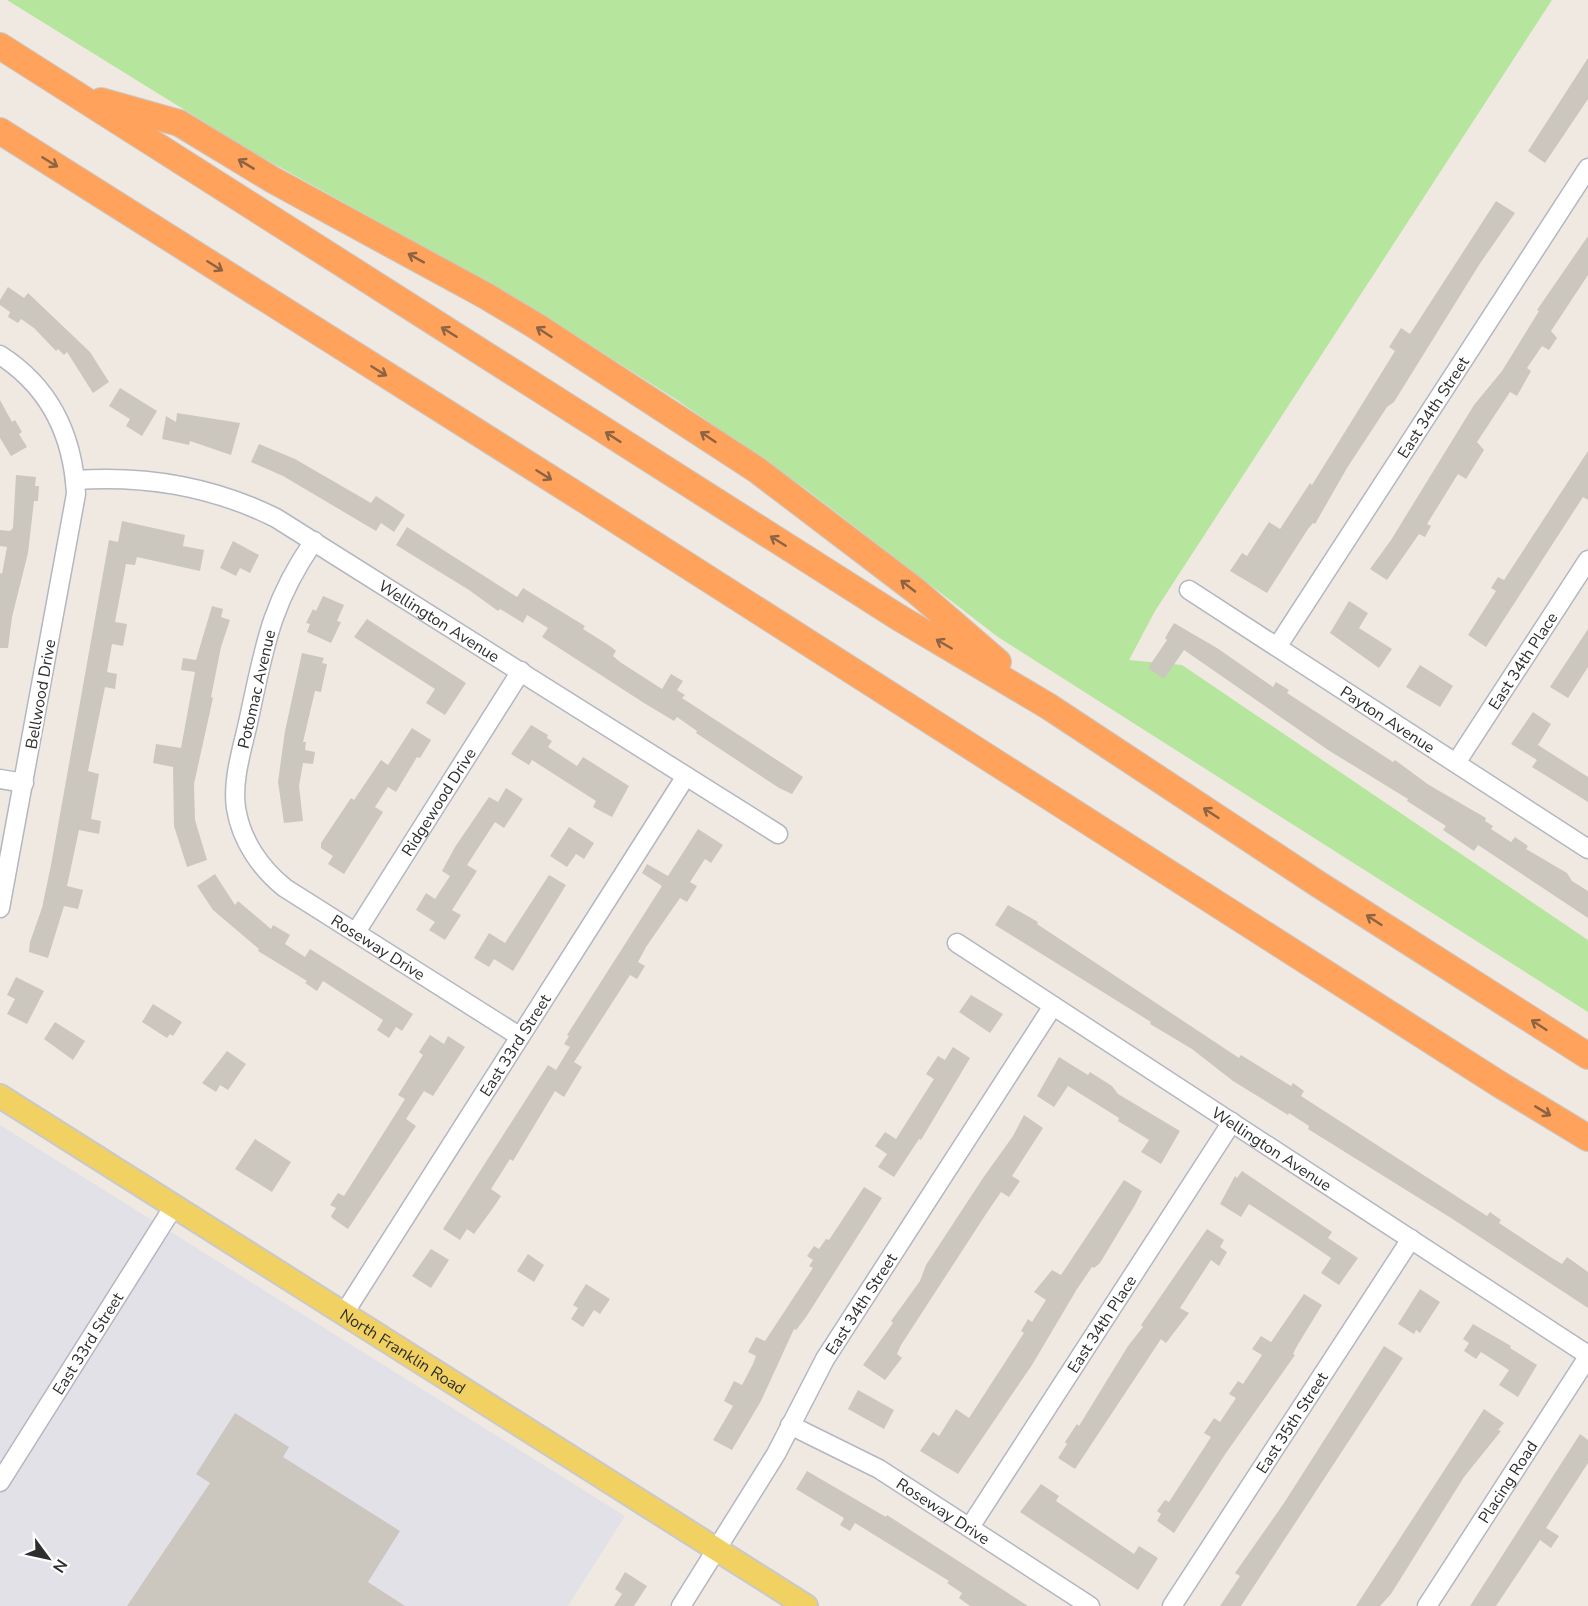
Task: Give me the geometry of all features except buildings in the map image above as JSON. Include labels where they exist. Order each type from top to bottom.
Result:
[{"type":"highway","points":[[0,46],[898,617],[1048,706],[1318,884],[1588,1056]]},
{"type":"highway","points":[[73,93],[179,123],[273,180],[536,326],[757,470],[916,591],[1048,706]]},
{"type":"highway","points":[[0,131],[591,504],[1489,1078],[1588,1138]]},
{"type":"main road","name":"North Franklin Road","points":[[0,1096],[806,1606]]},
{"type":"street","name":"East 34th Street","points":[[1277,647],[1588,168]]},
{"type":"street","name":"Bellwood Drive","points":[[0,355],[26,373],[49,402],[69,443],[75,480],[74,514],[0,908]]},
{"type":"street","name":"Wellington Avenue","points":[[75,480],[134,479],[200,489],[256,508],[314,541],[778,834]]},
{"type":"street","name":"Potomac Avenue","points":[[249,845],[238,817],[235,794],[262,651],[272,617],[290,577],[314,541]]},
{"type":"street","name":"East 34th Place","points":[[1455,763],[1588,560]]},
{"type":"street","name":"Payton Avenue","points":[[1189,590],[1588,849]]},
{"type":"street","name":"Ridgewood Drive","points":[[356,932],[521,671]]},
{"type":"street","name":"East 33rd Street","points":[[344,1315],[686,776]]},
{"type":"street","points":[[0,779],[24,783]]},
{"type":"street","name":"Roseway Drive","points":[[249,845],[266,871],[285,888],[519,1036]]},
{"type":"street","name":"Wellington Avenue","points":[[957,943],[1588,1356]]},
{"type":"street","name":"East 34th Street","points":[[681,1606],[776,1454],[825,1359],[1053,1006]]},
{"type":"street","name":"East 34th Place","points":[[970,1527],[1232,1122]]},
{"type":"street","name":"East 33rd Street","points":[[0,1482],[174,1206]]},
{"type":"street","name":"East 35th Street","points":[[1172,1606],[1411,1239]]},
{"type":"street","name":"Placing Road","points":[[1427,1606],[1588,1356]]},
{"type":"street","name":"Roseway Drive","points":[[790,1425],[860,1458],[1090,1606]]},
{"type":"shaded area","points":[[0,1125],[625,1516],[568,1606],[0,1606]]},
{"type":"green space","points":[[7,0],[1552,0],[1155,611],[1129,660],[1182,665],[1588,940],[1588,1012],[998,637],[807,490],[677,400],[521,301],[251,151]]}]
